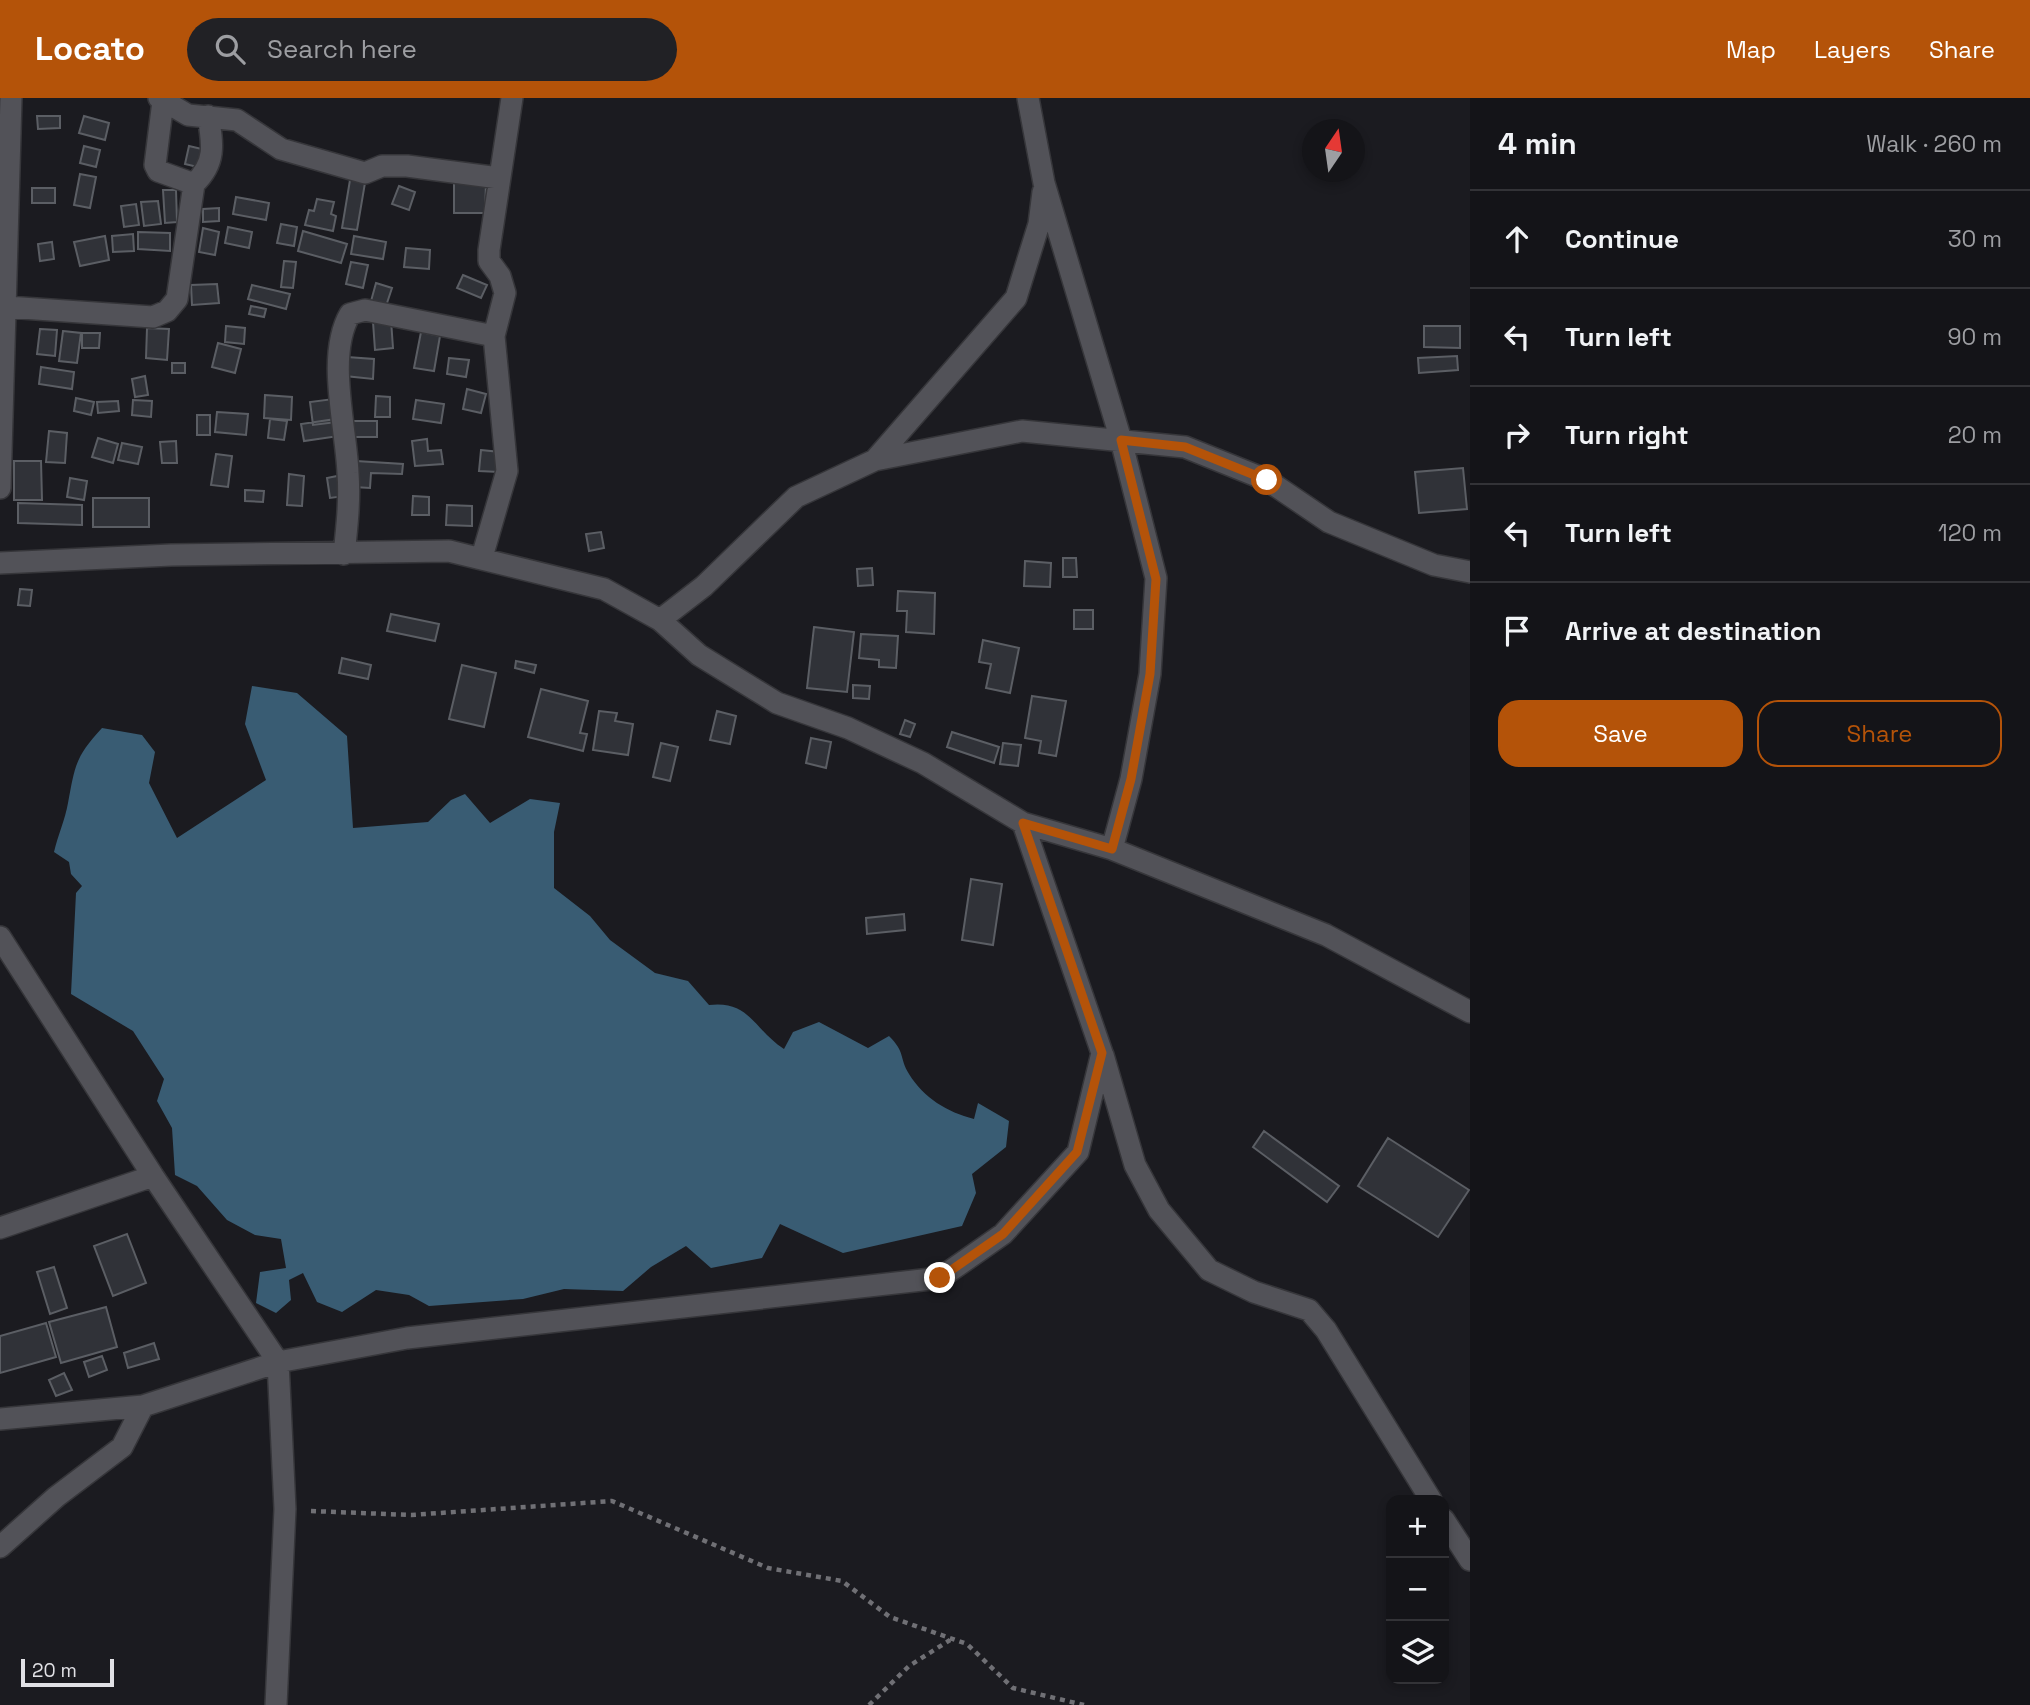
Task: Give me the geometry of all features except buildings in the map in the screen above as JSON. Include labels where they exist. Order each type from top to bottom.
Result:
[{"type":"street","points":[[0,488],[11,98]]},
{"type":"street","points":[[482,558],[507,471],[494,336],[505,293],[500,276],[489,261],[512,98]]},
{"type":"street","points":[[1028,98],[1044,183],[1121,440],[1156,579],[1150,674],[1131,779],[1112,849]]},
{"type":"street","points":[[194,184],[158,171],[155,165],[161,99],[188,115],[237,120],[291,153],[365,173],[382,166],[407,166],[499,178]]},
{"type":"street","points":[[7,307],[153,317],[167,311],[177,299],[194,184],[207,172],[213,145],[208,116]]},
{"type":"street","points":[[875,460],[1016,298],[1039,224],[1044,183]]},
{"type":"street","points":[[344,554],[348,473],[339,355],[343,326],[350,314],[365,310],[494,336]]},
{"type":"street","points":[[660,620],[704,586],[796,497],[875,460],[1022,432],[1185,447],[1267,480],[1329,522],[1434,565],[1470,572]]},
{"type":"street","points":[[0,563],[171,555],[449,551],[604,589],[660,620],[699,655],[777,703],[848,728],[923,763],[1023,823],[1112,849],[1326,935],[1470,1012]]},
{"type":"street","points":[[1023,823],[1102,1053],[1135,1165],[1159,1210],[1209,1270],[1254,1292],[1309,1310],[1326,1330],[1428,1495]]},
{"type":"street","points":[[0,937],[153,1177],[278,1362],[285,1510],[276,1705]]},
{"type":"street","points":[[0,1419],[143,1406],[278,1362],[407,1338],[940,1278],[1003,1234],[1077,1152],[1102,1053]]},
{"type":"street","points":[[0,1228],[153,1177]]},
{"type":"street","points":[[0,1547],[56,1497],[122,1447],[143,1406]]},
{"type":"street","points":[[1449,1528],[1470,1560]]},
{"type":"path","points":[[285,1510],[411,1516],[612,1501],[768,1568],[842,1581],[890,1617],[968,1644],[1013,1688],[1084,1705]]},
{"type":"path","points":[[869,1705],[909,1666],[950,1640]]},
{"type":"water","points":[[252,686],[297,693],[347,736],[353,828],[428,822],[451,800],[465,794],[490,823],[530,799],[560,803],[554,832],[554,888],[590,916],[610,940],[655,973],[688,981],[709,1005],[734,1007],[743,1012],[784,1049],[793,1032],[819,1022],[868,1048],[889,1036],[898,1047],[915,1083],[937,1103],[974,1119],[978,1103],[1009,1121],[1006,1147],[972,1174],[976,1193],[962,1226],[843,1253],[780,1224],[762,1258],[711,1268],[686,1246],[651,1267],[623,1291],[564,1289],[523,1299],[429,1306],[409,1295],[376,1290],[342,1312],[317,1302],[303,1273],[289,1280],[291,1300],[276,1313],[256,1303],[260,1272],[286,1268],[281,1239],[255,1235],[227,1220],[197,1186],[175,1175],[172,1128],[157,1101],[164,1079],[133,1031],[71,994],[76,893],[82,886],[71,874],[69,862],[54,852],[78,762],[86,747],[102,728],[142,735],[155,752],[149,783],[177,838],[266,780],[245,724]]},
{"type":"route","points":[[940,1278],[1003,1234],[1061,1174],[1077,1152],[1102,1053],[1083,991],[1023,823],[1112,849],[1131,779],[1150,674],[1156,579],[1121,440],[1185,447],[1267,480]]}]
